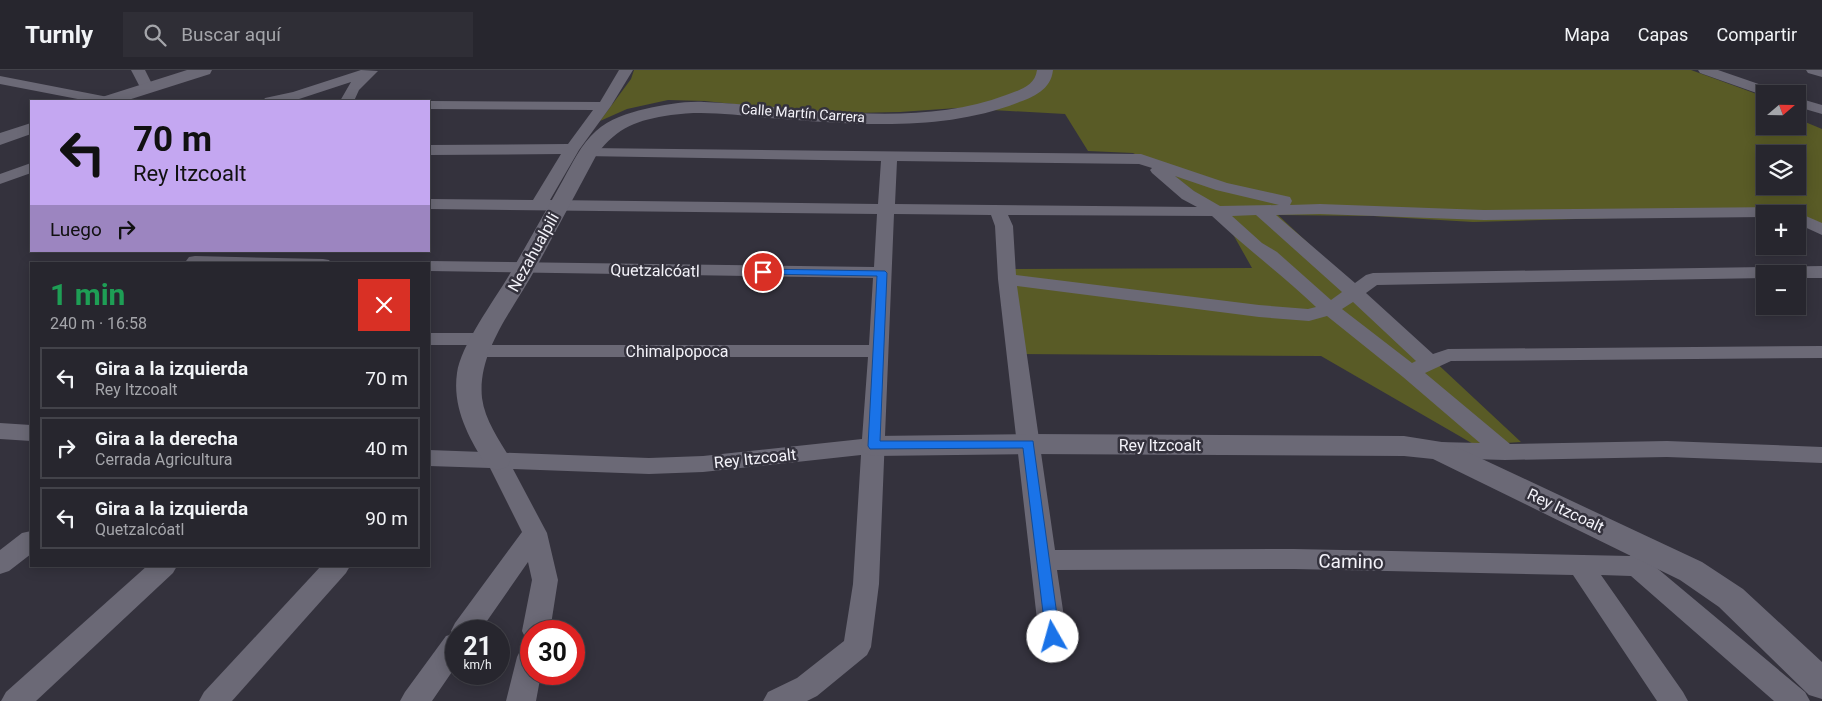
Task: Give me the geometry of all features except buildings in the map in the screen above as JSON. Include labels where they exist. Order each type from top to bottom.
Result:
[{"type":"street","points":[[138,70],[147,88]]},
{"type":"street","points":[[111,100],[204,70]]},
{"type":"street","points":[[275,100],[296,96],[372,70]]},
{"type":"street","points":[[347,100],[353,88],[372,70]]},
{"type":"street","points":[[580,151],[626,70]]},
{"type":"street","name":"Calle Martín Carrera","points":[[580,151],[623,121],[672,109],[702,107],[843,118],[930,117],[988,108],[1031,92],[1044,78],[1045,70]]},
{"type":"street","points":[[1705,70],[1756,88]]},
{"type":"street","points":[[1813,70],[1822,73]]},
{"type":"street","points":[[0,80],[103,100]]},
{"type":"street","points":[[430,105],[604,106]]},
{"type":"street","points":[[1806,105],[1822,110]]},
{"type":"street","points":[[0,139],[30,128]]},
{"type":"street","points":[[430,150],[889,157],[1141,158],[1222,187],[1320,209]]},
{"type":"street","name":"Nezahualpili","points":[[497,460],[482,436],[469,399],[470,371],[480,345],[525,268],[548,206],[580,151]]},
{"type":"street","points":[[778,701],[807,687],[857,647],[866,584],[889,157]]},
{"type":"street","points":[[1141,158],[1166,175],[1188,194],[1215,210],[1256,247],[1271,256],[1330,309],[1410,372],[1505,452]]},
{"type":"street","points":[[0,179],[30,168]]},
{"type":"street","points":[[430,204],[886,209],[1320,209],[1484,214],[1756,215]]},
{"type":"street","points":[[997,209],[1004,226],[1007,279],[1053,637]]},
{"type":"street","points":[[1260,210],[1354,292],[1430,363]]},
{"type":"street","points":[[1806,219],[1822,223]]},
{"type":"street","points":[[1806,222],[1822,230]]},
{"type":"street","points":[[197,259],[273,262]]},
{"type":"street","name":"Quetzalcóatl","points":[[430,266],[882,273]]},
{"type":"street","points":[[1007,279],[1259,311],[1309,315],[1330,309],[1373,279],[1822,272]]},
{"type":"street","name":"Chimalpopoca","points":[[430,339],[480,345],[878,351]]},
{"type":"street","points":[[1410,372],[1448,355],[1822,352]]},
{"type":"street","points":[[1,431],[30,433]]},
{"type":"street","name":"Rey Itzcoalt","points":[[431,460],[497,460],[649,466],[703,464],[874,446],[1028,444],[1404,446],[1438,450],[1643,558],[1691,571],[1730,598],[1822,684]]},
{"type":"street","points":[[1438,450],[1505,452],[1666,448],[1822,455]]},
{"type":"street","points":[[497,460],[536,533],[545,580],[538,620]]},
{"type":"street","points":[[473,620],[536,533]]},
{"type":"street","points":[[0,564],[30,541]]},
{"type":"street","points":[[1643,558],[1795,701]]},
{"type":"street","name":"Camino","points":[[1044,560],[1294,560],[1580,565],[1643,558]]},
{"type":"street","points":[[1580,565],[1674,701]]},
{"type":"street","points":[[16,701],[163,567]]},
{"type":"street","points":[[214,701],[336,567]]},
{"type":"street","points":[[416,701],[445,660]]},
{"type":"street","points":[[521,701],[525,685]]},
{"type":"shaded area","points":[[634,70],[1691,70],[1756,94],[1756,135],[1806,135],[1806,122],[1822,129],[1822,231],[1806,223],[1806,205],[1756,205],[1756,214],[1473,222],[1373,216],[1278,215],[1521,442],[1475,445],[1321,356],[1012,354],[1001,269],[1252,268],[1221,213],[1172,174],[1133,153],[1088,151],[1065,114],[957,108],[854,113],[791,110],[705,101],[668,100],[627,109],[600,121],[631,79]]},
{"type":"route","points":[[763,272],[882,273],[874,446],[1028,444],[1053,637]]}]
